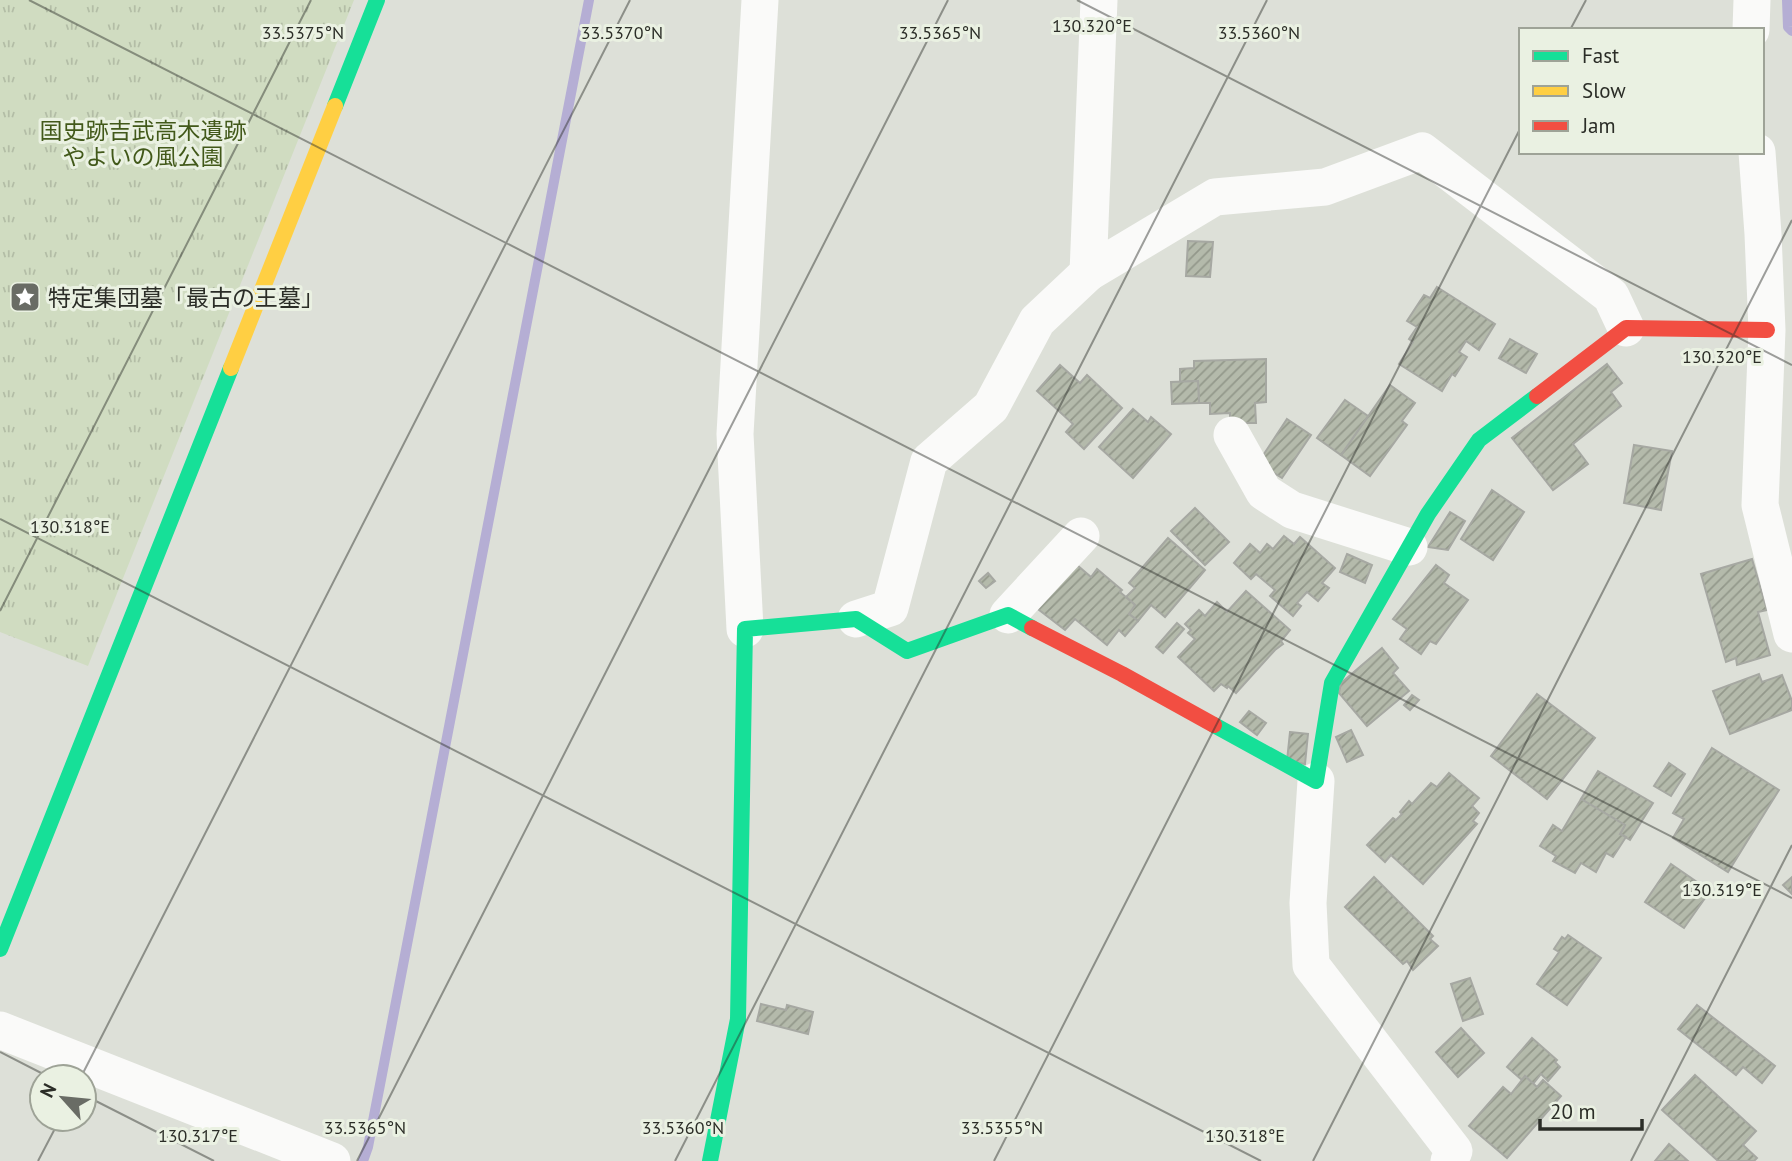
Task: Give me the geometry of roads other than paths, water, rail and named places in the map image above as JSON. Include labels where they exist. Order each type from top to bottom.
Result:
[{"type":"street","points":[[0,950],[377,0]]},
{"type":"street","points":[[710,1161],[738,1019],[745,629],[735,434],[760,0]]},
{"type":"street","points":[[1088,273],[1099,0]]},
{"type":"street","points":[[1751,28],[1752,0]]},
{"type":"street","points":[[745,629],[856,619],[890,608],[929,461],[992,407],[1037,321],[1088,273],[1215,197],[1325,187],[1422,151],[1611,296],[1626,328]]},
{"type":"street","points":[[1757,154],[1767,330],[1760,505],[1792,634]]},
{"type":"street","points":[[1449,1161],[1454,1151],[1311,965],[1308,903],[1316,781],[1332,683],[1428,514],[1479,440],[1626,328],[1767,330]]},
{"type":"street","points":[[1232,435],[1264,492],[1292,510],[1409,547]]},
{"type":"street","points":[[856,619],[906,651],[1008,615],[1082,536]]},
{"type":"street","points":[[1008,615],[1122,674],[1316,781]]},
{"type":"street","points":[[0,1030],[332,1161]]},
{"type":"waterway","points":[[363,1161],[368,1147],[589,0]]},
{"type":"waterway","points":[[1787,0],[1788,27],[1792,31]]},
{"type":"place","name":"特定集団墓「最古の王墓」","points":[[25,297]]},
{"type":"park label","name":"国史跡吉武高木遺跡 やよいの風公園","points":[[143,143]]}]
